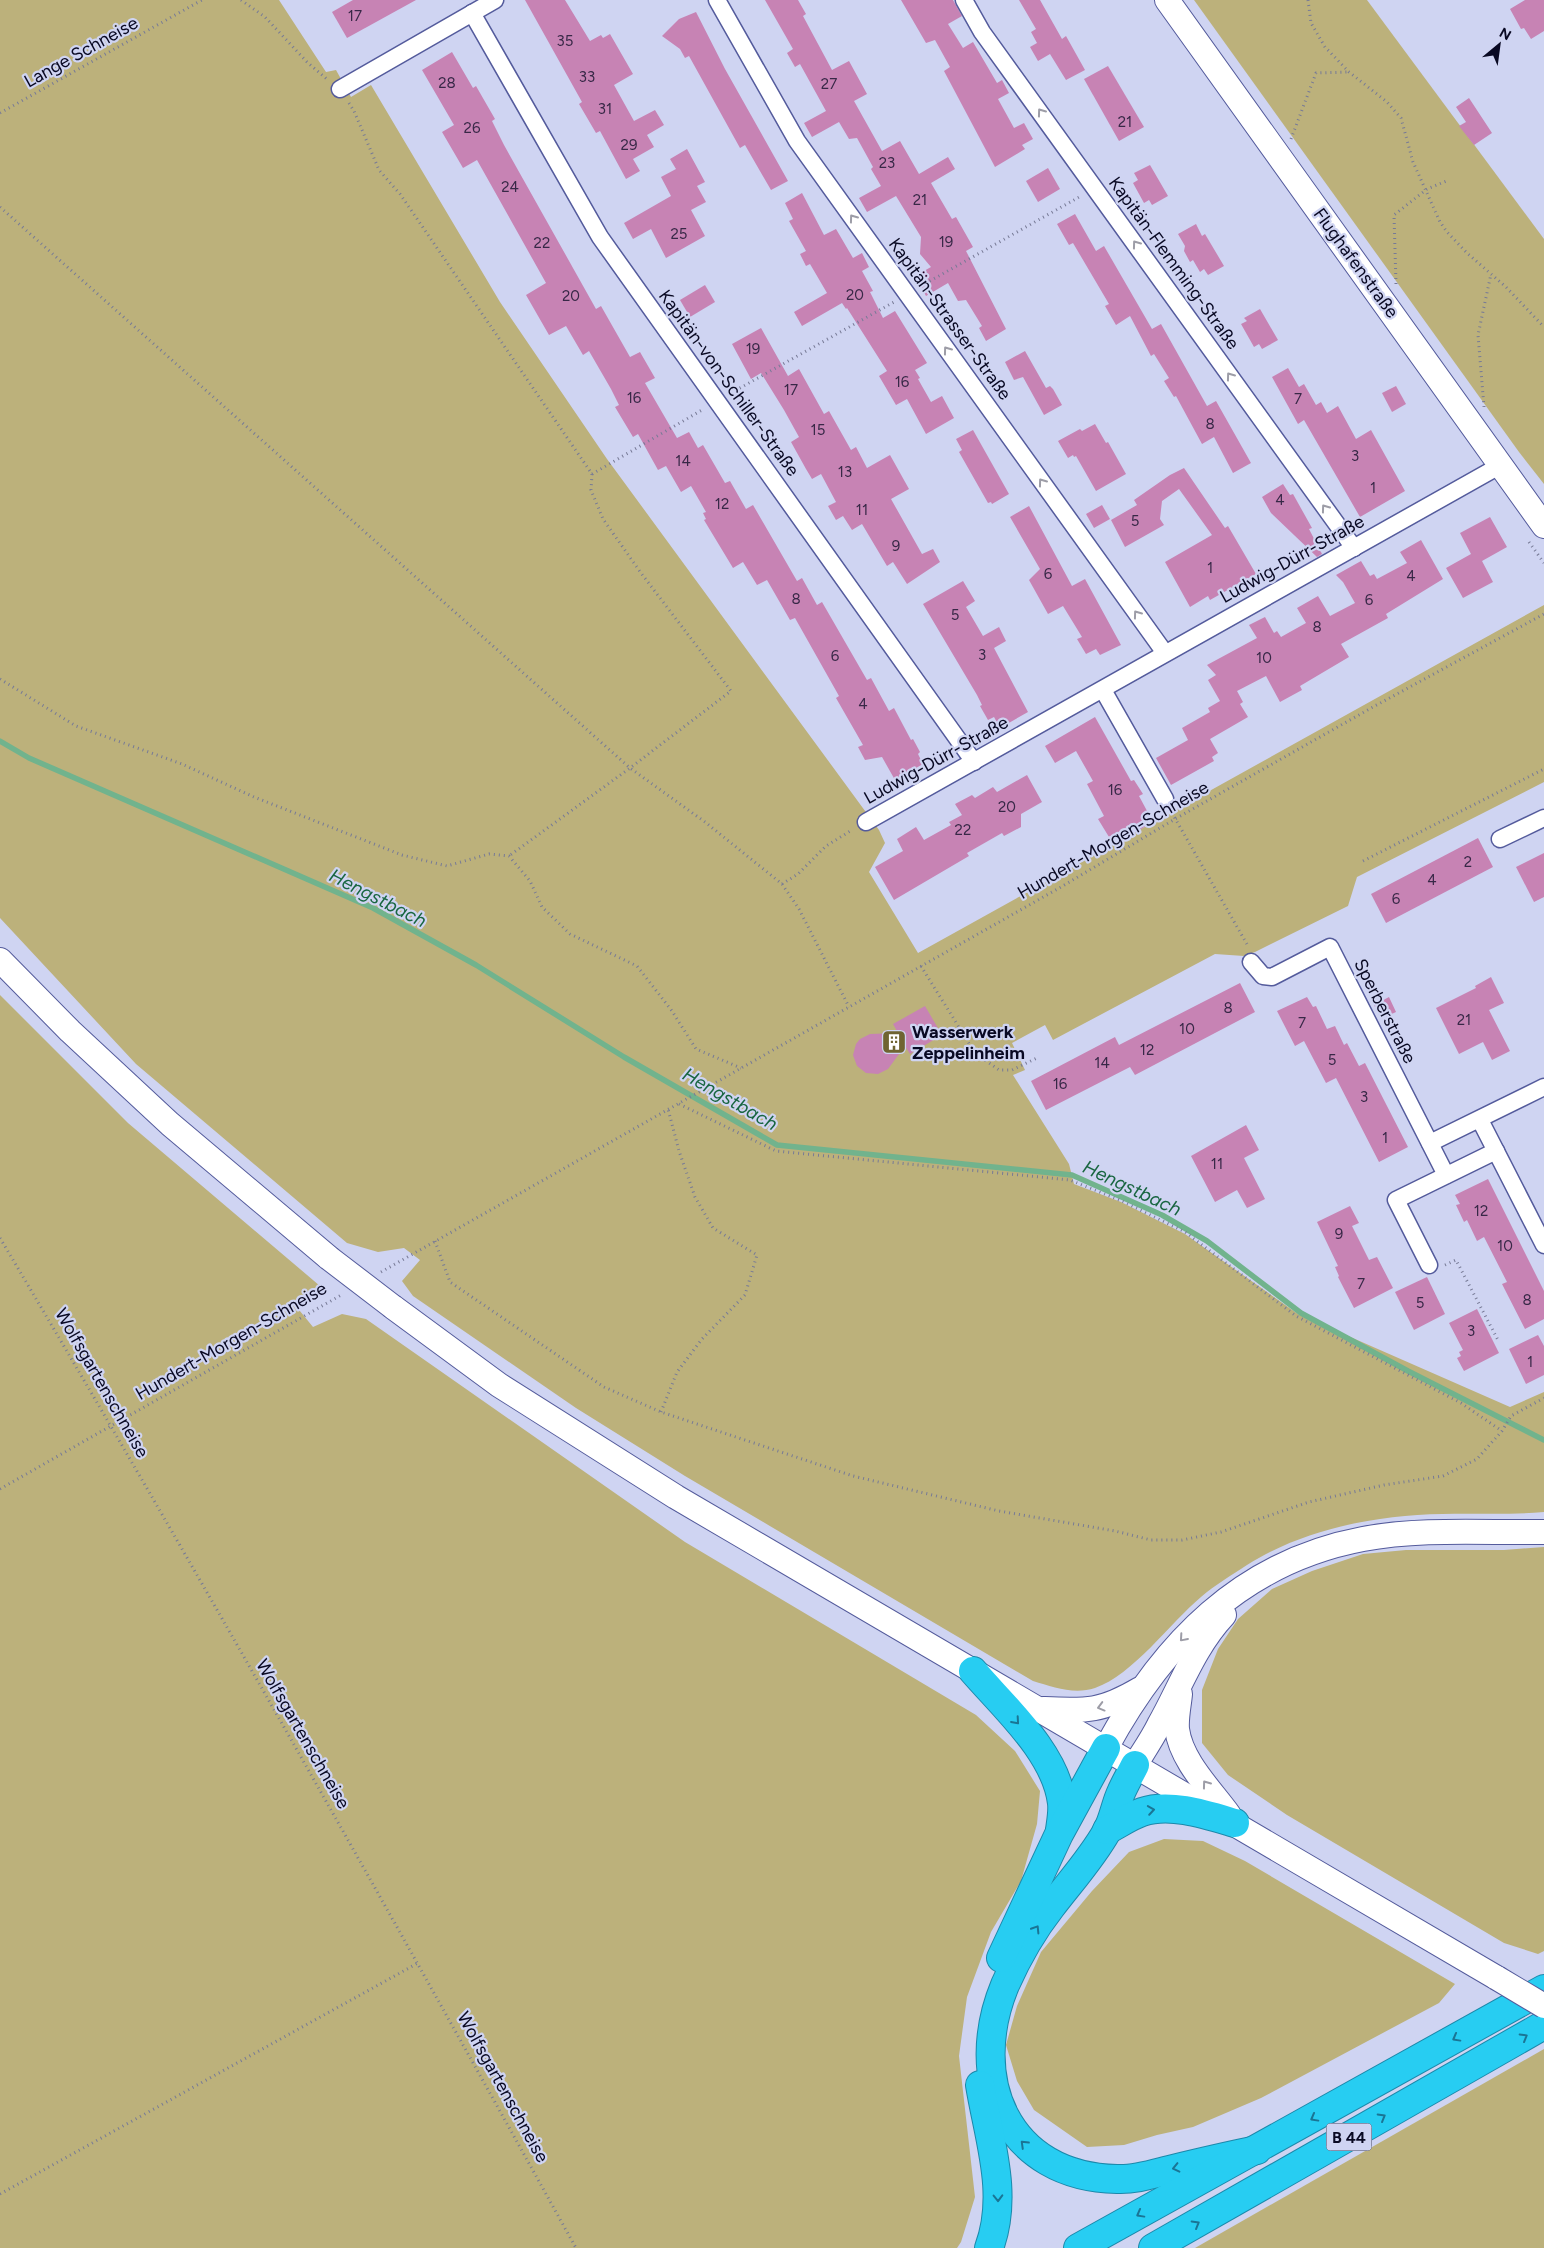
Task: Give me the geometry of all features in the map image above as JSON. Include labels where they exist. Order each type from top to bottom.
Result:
[{"type":"highway","points":[[973,1670],[1045,1757],[1056,1780],[1063,1805],[1059,1834]]},
{"type":"highway","points":[[989,2248],[995,2232],[998,2195],[994,2158],[979,2079],[982,2018],[1001,1958],[1059,1834],[1106,1748]]},
{"type":"highway","points":[[1135,1765],[1120,1794],[1107,1830],[1049,1909],[1024,1948],[1004,1987],[993,2027],[991,2049],[995,2089],[1001,2108],[1018,2139],[1029,2149],[1047,2162],[1068,2172],[1094,2178],[1120,2180],[1145,2176],[1257,2150]]},
{"type":"highway","points":[[1107,1830],[1144,1811],[1159,1809],[1200,1812],[1235,1823]]},
{"type":"highway","name":"B 44","points":[[1078,2248],[1544,1989]]},
{"type":"highway","name":"B 44","points":[[1153,2248],[1544,2025]]},
{"type":"main road","name":"Flughafenstraße","points":[[1167,0],[1544,526]]},
{"type":"main road","points":[[0,960],[70,1031],[170,1124],[328,1258],[499,1385],[628,1467],[1544,2006]]},
{"type":"main road","points":[[1106,1748],[1126,1712],[1144,1686],[1185,1635],[1202,1618],[1237,1591],[1263,1577],[1310,1554],[1363,1539],[1430,1534],[1544,1532]]},
{"type":"main road","points":[[1135,1765],[1160,1725],[1194,1655],[1212,1627],[1263,1577]]},
{"type":"main road","points":[[1181,1682],[1177,1728],[1182,1747],[1192,1765],[1235,1823]]},
{"type":"main road","points":[[1039,1709],[1073,1711],[1097,1709],[1119,1702],[1144,1686]]},
{"type":"street","points":[[340,89],[495,0]]},
{"type":"street","name":"Kapitän-Strasser-Straße","points":[[717,0],[797,141],[1166,653]]},
{"type":"street","name":"Kapitän-Flemming-Straße","points":[[964,0],[982,32],[1354,548]]},
{"type":"street","name":"Kapitän-von-Schiller-Straße","points":[[472,12],[592,223],[974,762]]},
{"type":"street","name":"Ludwig-Dürr-Straße","points":[[866,822],[1500,465]]},
{"type":"street","points":[[1103,690],[1164,799]]},
{"type":"street","points":[[1500,839],[1544,818]]},
{"type":"street","name":"Sperberstraße","points":[[1252,962],[1263,976],[1272,977],[1330,947],[1446,1175]]},
{"type":"street","points":[[1430,1143],[1544,1087]]},
{"type":"street","points":[[1480,1120],[1544,1245]]},
{"type":"street","points":[[1429,1265],[1396,1200],[1496,1150]]},
{"type":"path","name":"Lange Schneise","points":[[0,113],[202,0]]},
{"type":"path","points":[[0,680],[76,726],[182,764],[254,796],[402,854],[448,866],[489,854],[509,856],[630,768],[731,691],[641,573],[603,519],[591,490],[592,474],[400,194],[379,170],[354,111],[340,89],[307,62],[265,16],[241,0]]},
{"type":"path","points":[[1308,0],[1311,23],[1317,36],[1349,72],[1396,111],[1404,128],[1413,162],[1427,189],[1440,222],[1447,232],[1466,253],[1492,274],[1528,308],[1544,327]]},
{"type":"path","points":[[1291,139],[1316,73],[1349,72]]},
{"type":"path","points":[[1396,287],[1394,215],[1427,189],[1450,180]]},
{"type":"path","points":[[592,474],[1095,188]]},
{"type":"path","points":[[0,207],[630,768],[705,822],[782,884],[799,908],[849,1007]]},
{"type":"path","points":[[1485,409],[1478,336],[1492,274]]},
{"type":"path","name":"Hundert-Morgen-Schneise","points":[[680,1102],[1061,887],[1175,819],[1381,702],[1544,614]]},
{"type":"path","points":[[1363,861],[1544,769]]},
{"type":"path","points":[[1164,799],[1250,950],[1252,962]]},
{"type":"path","points":[[782,884],[798,874],[826,846],[866,822]]},
{"type":"path","points":[[509,856],[530,881],[542,907],[570,934],[637,966],[672,1011],[696,1050],[741,1068]]},
{"type":"path","points":[[921,966],[975,1053],[999,1070],[1012,1070],[1039,1057]]},
{"type":"path","points":[[382,1271],[680,1102],[776,1151],[1070,1180],[1122,1201],[1186,1232],[1296,1316],[1461,1403],[1503,1430]]},
{"type":"path","points":[[661,1412],[677,1372],[702,1339],[745,1295],[756,1255],[713,1228],[695,1197],[679,1151],[668,1109]]},
{"type":"path","name":"Wolfsgartenschneise","points":[[0,1238],[111,1425],[418,1963],[576,2248]]},
{"type":"path","points":[[435,1241],[450,1282],[604,1387],[661,1412],[853,1476],[999,1511],[1114,1531],[1151,1540],[1182,1540],[1221,1532],[1309,1502],[1384,1485],[1443,1476],[1477,1458],[1503,1430],[1511,1416],[1544,1398]]},
{"type":"path","points":[[1429,1265],[1433,1271],[1456,1260],[1500,1342]]},
{"type":"path","name":"Hundert-Morgen-Schneise","points":[[0,1489],[346,1292]]},
{"type":"path","points":[[0,2194],[418,1963]]},
{"type":"shaded area","points":[[0,0],[279,0],[326,72],[336,70],[351,97],[371,85],[500,302],[607,459],[879,830],[885,843],[869,872],[918,953],[1544,605],[1544,782],[1357,877],[1348,906],[1255,952],[1244,956],[1215,954],[1053,1040],[1045,1025],[1012,1043],[1025,1070],[1013,1075],[1069,1164],[1074,1184],[1121,1202],[1185,1234],[1298,1314],[1510,1407],[1544,1392],[1544,1512],[1392,1517],[1341,1526],[1316,1533],[1269,1553],[1212,1588],[1189,1608],[1137,1660],[1109,1681],[1095,1688],[1079,1691],[1048,1686],[1033,1681],[685,1476],[576,1408],[413,1296],[402,1281],[420,1260],[404,1248],[378,1252],[347,1243],[136,1064],[0,918]]},
{"type":"shaded area","points":[[1194,0],[1367,0],[1544,239],[1544,484],[1519,452]]},
{"type":"shaded area","points":[[0,995],[128,1123],[320,1286],[295,1305],[313,1327],[342,1314],[366,1319],[685,1542],[976,1715],[1015,1751],[1040,1791],[1037,1824],[1021,1881],[991,1932],[967,1997],[959,2056],[975,2197],[961,2242],[957,2248],[0,2248]]},
{"type":"shaded area","points":[[1544,1547],[1544,1951],[1538,1954],[1504,1943],[1287,1815],[1228,1775],[1202,1743],[1202,1690],[1218,1649],[1238,1619],[1272,1589],[1312,1571],[1363,1554],[1406,1550],[1504,1550]]},
{"type":"shaded area","points":[[1164,1839],[1203,1841],[1245,1861],[1455,1984],[1439,2003],[1261,2098],[1193,2127],[1124,2145],[1087,2147],[1034,2110],[1017,2081],[1006,2045],[1017,2006],[1041,1952],[1092,1891],[1129,1852]]},
{"type":"shaded area","points":[[1544,2049],[1544,2248],[1195,2248]]},
{"type":"building","points":[[353,0],[416,0],[347,38],[332,12]]},
{"type":"building","points":[[525,0],[565,0],[590,41],[601,35],[603,38],[610,34],[633,74],[614,85],[634,121],[655,110],[664,125],[647,135],[654,147],[633,159],[640,171],[626,179],[600,131],[596,133],[579,104],[582,102]]},
{"type":"building","points":[[765,0],[798,0],[806,14],[803,16],[832,70],[849,61],[867,94],[854,101],[882,151],[900,141],[919,174],[948,157],[955,169],[931,183],[952,219],[956,217],[973,247],[966,251],[1006,329],[986,341],[979,328],[982,326],[966,300],[958,301],[948,283],[926,296],[915,276],[931,267],[920,254],[921,237],[896,196],[867,212],[859,198],[881,186],[857,138],[849,139],[839,122],[812,137],[804,123],[826,111],[800,64],[795,67],[787,53],[793,49]]},
{"type":"building","points":[[901,0],[953,0],[962,16],[948,24],[963,48],[973,42],[997,83],[1002,80],[1009,93],[998,99],[1014,128],[1024,123],[1033,139],[1022,145],[1025,149],[995,167],[944,71],[950,67],[935,40],[926,43]]},
{"type":"building","points":[[1019,0],[1040,0],[1062,39],[1066,36],[1085,70],[1066,80],[1050,54],[1038,61],[1030,47],[1037,43],[1031,32],[1036,29]]},
{"type":"building","points":[[1525,0],[1544,0],[1544,31],[1531,39],[1524,28],[1521,29],[1510,9]]},
{"type":"building","points":[[696,12],[725,69],[788,181],[771,190],[745,145],[740,148],[689,56],[685,58],[680,49],[662,36],[679,19]]},
{"type":"building","points":[[452,52],[473,88],[476,86],[495,119],[492,121],[504,145],[596,309],[601,306],[630,357],[640,352],[655,378],[645,383],[677,438],[689,432],[698,448],[703,445],[725,483],[730,481],[746,509],[753,505],[797,581],[802,578],[817,605],[822,602],[867,680],[871,678],[889,711],[894,708],[911,740],[913,739],[920,752],[918,754],[923,764],[895,780],[882,757],[865,760],[858,747],[863,745],[836,698],[839,696],[795,618],[790,620],[767,580],[757,585],[743,562],[733,568],[704,520],[706,519],[703,513],[706,512],[691,486],[681,492],[666,466],[658,470],[638,434],[633,437],[615,407],[619,405],[589,351],[583,355],[566,326],[549,335],[526,295],[546,283],[477,160],[463,168],[442,132],[454,125],[422,70]]},
{"type":"building","points":[[1108,66],[1144,127],[1119,141],[1084,79]]},
{"type":"building","points":[[1469,98],[1492,133],[1474,145],[1459,126],[1466,122],[1456,107]]},
{"type":"building","points":[[687,149],[705,182],[697,186],[706,202],[691,210],[705,236],[666,258],[651,229],[633,239],[624,223],[671,196],[661,177],[676,169],[670,159]]},
{"type":"building","points":[[1150,165],[1168,196],[1152,205],[1149,200],[1144,203],[1133,183],[1138,180],[1134,173]]},
{"type":"building","points":[[1048,168],[1060,189],[1038,202],[1026,181]]},
{"type":"building","points":[[802,193],[824,235],[836,229],[853,258],[862,253],[869,267],[862,271],[873,291],[870,292],[883,318],[895,311],[927,363],[915,370],[920,378],[918,379],[931,402],[942,396],[954,418],[926,434],[907,399],[896,405],[879,376],[887,371],[842,303],[802,326],[794,312],[827,293],[810,264],[806,266],[800,254],[806,251],[789,221],[793,219],[785,203]]},
{"type":"building","points":[[1075,214],[1096,251],[1104,246],[1152,329],[1161,324],[1207,406],[1216,401],[1251,463],[1233,473],[1214,437],[1202,444],[1176,396],[1174,397],[1164,381],[1169,378],[1154,354],[1151,356],[1130,316],[1116,325],[1105,306],[1109,304],[1073,243],[1069,245],[1057,224]]},
{"type":"building","points":[[1196,224],[1202,236],[1205,234],[1224,266],[1208,275],[1204,269],[1200,272],[1193,260],[1190,262],[1184,251],[1185,246],[1178,234]]},
{"type":"building","points":[[705,285],[715,302],[690,317],[680,300]]},
{"type":"building","points":[[1260,309],[1278,340],[1262,349],[1259,344],[1254,347],[1241,324],[1247,321],[1244,318]]},
{"type":"building","points":[[761,328],[788,376],[799,369],[824,414],[829,411],[851,450],[856,447],[867,468],[890,455],[909,489],[891,499],[922,554],[933,549],[940,562],[907,584],[893,562],[887,566],[862,524],[852,530],[843,516],[836,520],[828,506],[836,502],[821,474],[812,479],[806,469],[791,442],[799,437],[784,410],[761,373],[751,379],[732,344]]},
{"type":"building","points":[[1025,351],[1046,388],[1050,386],[1053,389],[1062,405],[1044,415],[1023,377],[1014,380],[1005,362]]},
{"type":"building","points":[[1288,368],[1299,387],[1304,384],[1316,405],[1321,402],[1327,413],[1338,406],[1356,439],[1371,430],[1405,491],[1360,517],[1304,420],[1298,424],[1272,377]]},
{"type":"building","points":[[1396,386],[1406,404],[1392,412],[1382,393]]},
{"type":"building","points":[[1095,424],[1106,443],[1108,442],[1126,474],[1096,491],[1076,456],[1074,457],[1073,455],[1068,458],[1058,441],[1080,429],[1082,431]]},
{"type":"building","points":[[973,430],[1009,494],[992,504],[991,502],[988,503],[959,452],[962,450],[956,439]]},
{"type":"building","points":[[1184,468],[1225,528],[1228,526],[1256,574],[1210,600],[1208,596],[1190,607],[1165,562],[1212,535],[1179,489],[1162,501],[1160,519],[1164,525],[1125,547],[1111,520],[1137,505],[1134,500],[1170,475]]},
{"type":"building","points":[[1283,484],[1290,495],[1293,494],[1312,528],[1309,529],[1322,554],[1317,557],[1271,513],[1262,497]]},
{"type":"building","points":[[1102,505],[1110,519],[1094,528],[1086,514]]},
{"type":"building","points":[[1029,506],[1072,586],[1085,579],[1121,645],[1100,655],[1096,649],[1086,654],[1077,639],[1082,637],[1063,606],[1048,614],[1029,580],[1040,569],[1010,517]]},
{"type":"building","points":[[1490,517],[1507,547],[1482,561],[1493,582],[1463,598],[1446,568],[1471,554],[1460,533]]},
{"type":"building","points":[[1421,540],[1443,579],[1386,614],[1388,618],[1341,644],[1349,657],[1300,686],[1302,690],[1280,702],[1266,676],[1237,691],[1243,702],[1240,704],[1248,717],[1210,739],[1218,753],[1212,757],[1214,761],[1171,785],[1156,758],[1188,740],[1182,728],[1210,712],[1208,708],[1220,701],[1208,680],[1216,675],[1207,665],[1257,638],[1249,625],[1265,617],[1274,633],[1277,631],[1281,637],[1306,623],[1297,608],[1318,596],[1330,616],[1355,603],[1343,582],[1336,575],[1361,561],[1370,576],[1374,574],[1377,579],[1407,563],[1400,552]]},
{"type":"building","points":[[963,581],[975,601],[966,607],[983,636],[999,627],[1006,641],[994,648],[1028,712],[1000,728],[994,717],[988,720],[980,706],[982,705],[977,695],[923,604]]},
{"type":"building","points":[[1095,717],[1131,781],[1134,780],[1143,794],[1139,796],[1153,822],[1136,832],[1132,825],[1109,837],[1098,819],[1104,816],[1087,784],[1093,781],[1076,751],[1055,763],[1045,746]]},
{"type":"building","points":[[1027,775],[1042,802],[1021,814],[1021,827],[1004,836],[1002,833],[967,853],[969,856],[894,900],[875,867],[903,851],[897,839],[916,827],[924,840],[951,825],[949,822],[962,815],[955,804],[972,795],[975,798],[993,787],[997,792]]},
{"type":"building","points":[[1478,838],[1493,867],[1386,923],[1371,894]]},
{"type":"building","points":[[1544,853],[1544,897],[1534,902],[1516,867]]},
{"type":"building","points":[[1491,977],[1504,1003],[1489,1010],[1510,1051],[1492,1060],[1483,1042],[1459,1054],[1436,1008],[1476,988],[1475,986]]},
{"type":"building","points":[[1240,983],[1255,1012],[1135,1075],[1130,1067],[1046,1110],[1031,1081],[1115,1037],[1119,1045]]},
{"type":"building","points":[[1307,997],[1313,1007],[1316,1006],[1327,1029],[1335,1026],[1344,1045],[1347,1043],[1359,1066],[1365,1063],[1408,1147],[1379,1162],[1336,1078],[1326,1083],[1304,1041],[1295,1046],[1277,1011]]},
{"type":"building","points":[[1389,997],[1396,1012],[1381,1019],[1374,1005]]},
{"type":"building","name":"Wasserwerk Zeppelinheim","points":[[925,1006],[942,1035],[910,1054],[905,1046],[888,1069],[878,1074],[866,1073],[857,1066],[853,1055],[856,1044],[860,1039],[870,1034],[898,1033],[893,1024]]},
{"type":"building","points":[[1246,1125],[1259,1150],[1244,1158],[1265,1199],[1247,1208],[1237,1190],[1215,1202],[1191,1156]]},
{"type":"building","points":[[1488,1179],[1544,1291],[1544,1319],[1525,1329],[1502,1284],[1507,1282],[1484,1237],[1477,1241],[1467,1220],[1464,1222],[1456,1205],[1460,1204],[1455,1195]]},
{"type":"building","points":[[1350,1206],[1359,1223],[1352,1226],[1369,1260],[1377,1257],[1393,1288],[1354,1308],[1338,1277],[1335,1267],[1338,1266],[1317,1222]]},
{"type":"building","points":[[1427,1277],[1445,1314],[1414,1330],[1395,1292]]},
{"type":"building","points":[[1477,1309],[1499,1353],[1464,1371],[1457,1358],[1461,1356],[1459,1352],[1463,1350],[1449,1323]]},
{"type":"building","points":[[1538,1335],[1544,1346],[1544,1375],[1526,1384],[1509,1349]]},
{"type":"waterway","name":"Hengstbach","points":[[0,741],[29,758],[373,908],[476,965],[624,1057],[777,1145],[1072,1175],[1162,1215],[1207,1241],[1301,1313],[1408,1371],[1544,1440]]},
{"type":"place","name":"Wasserwerk Zeppelinheim","points":[[894,1042]]}]
